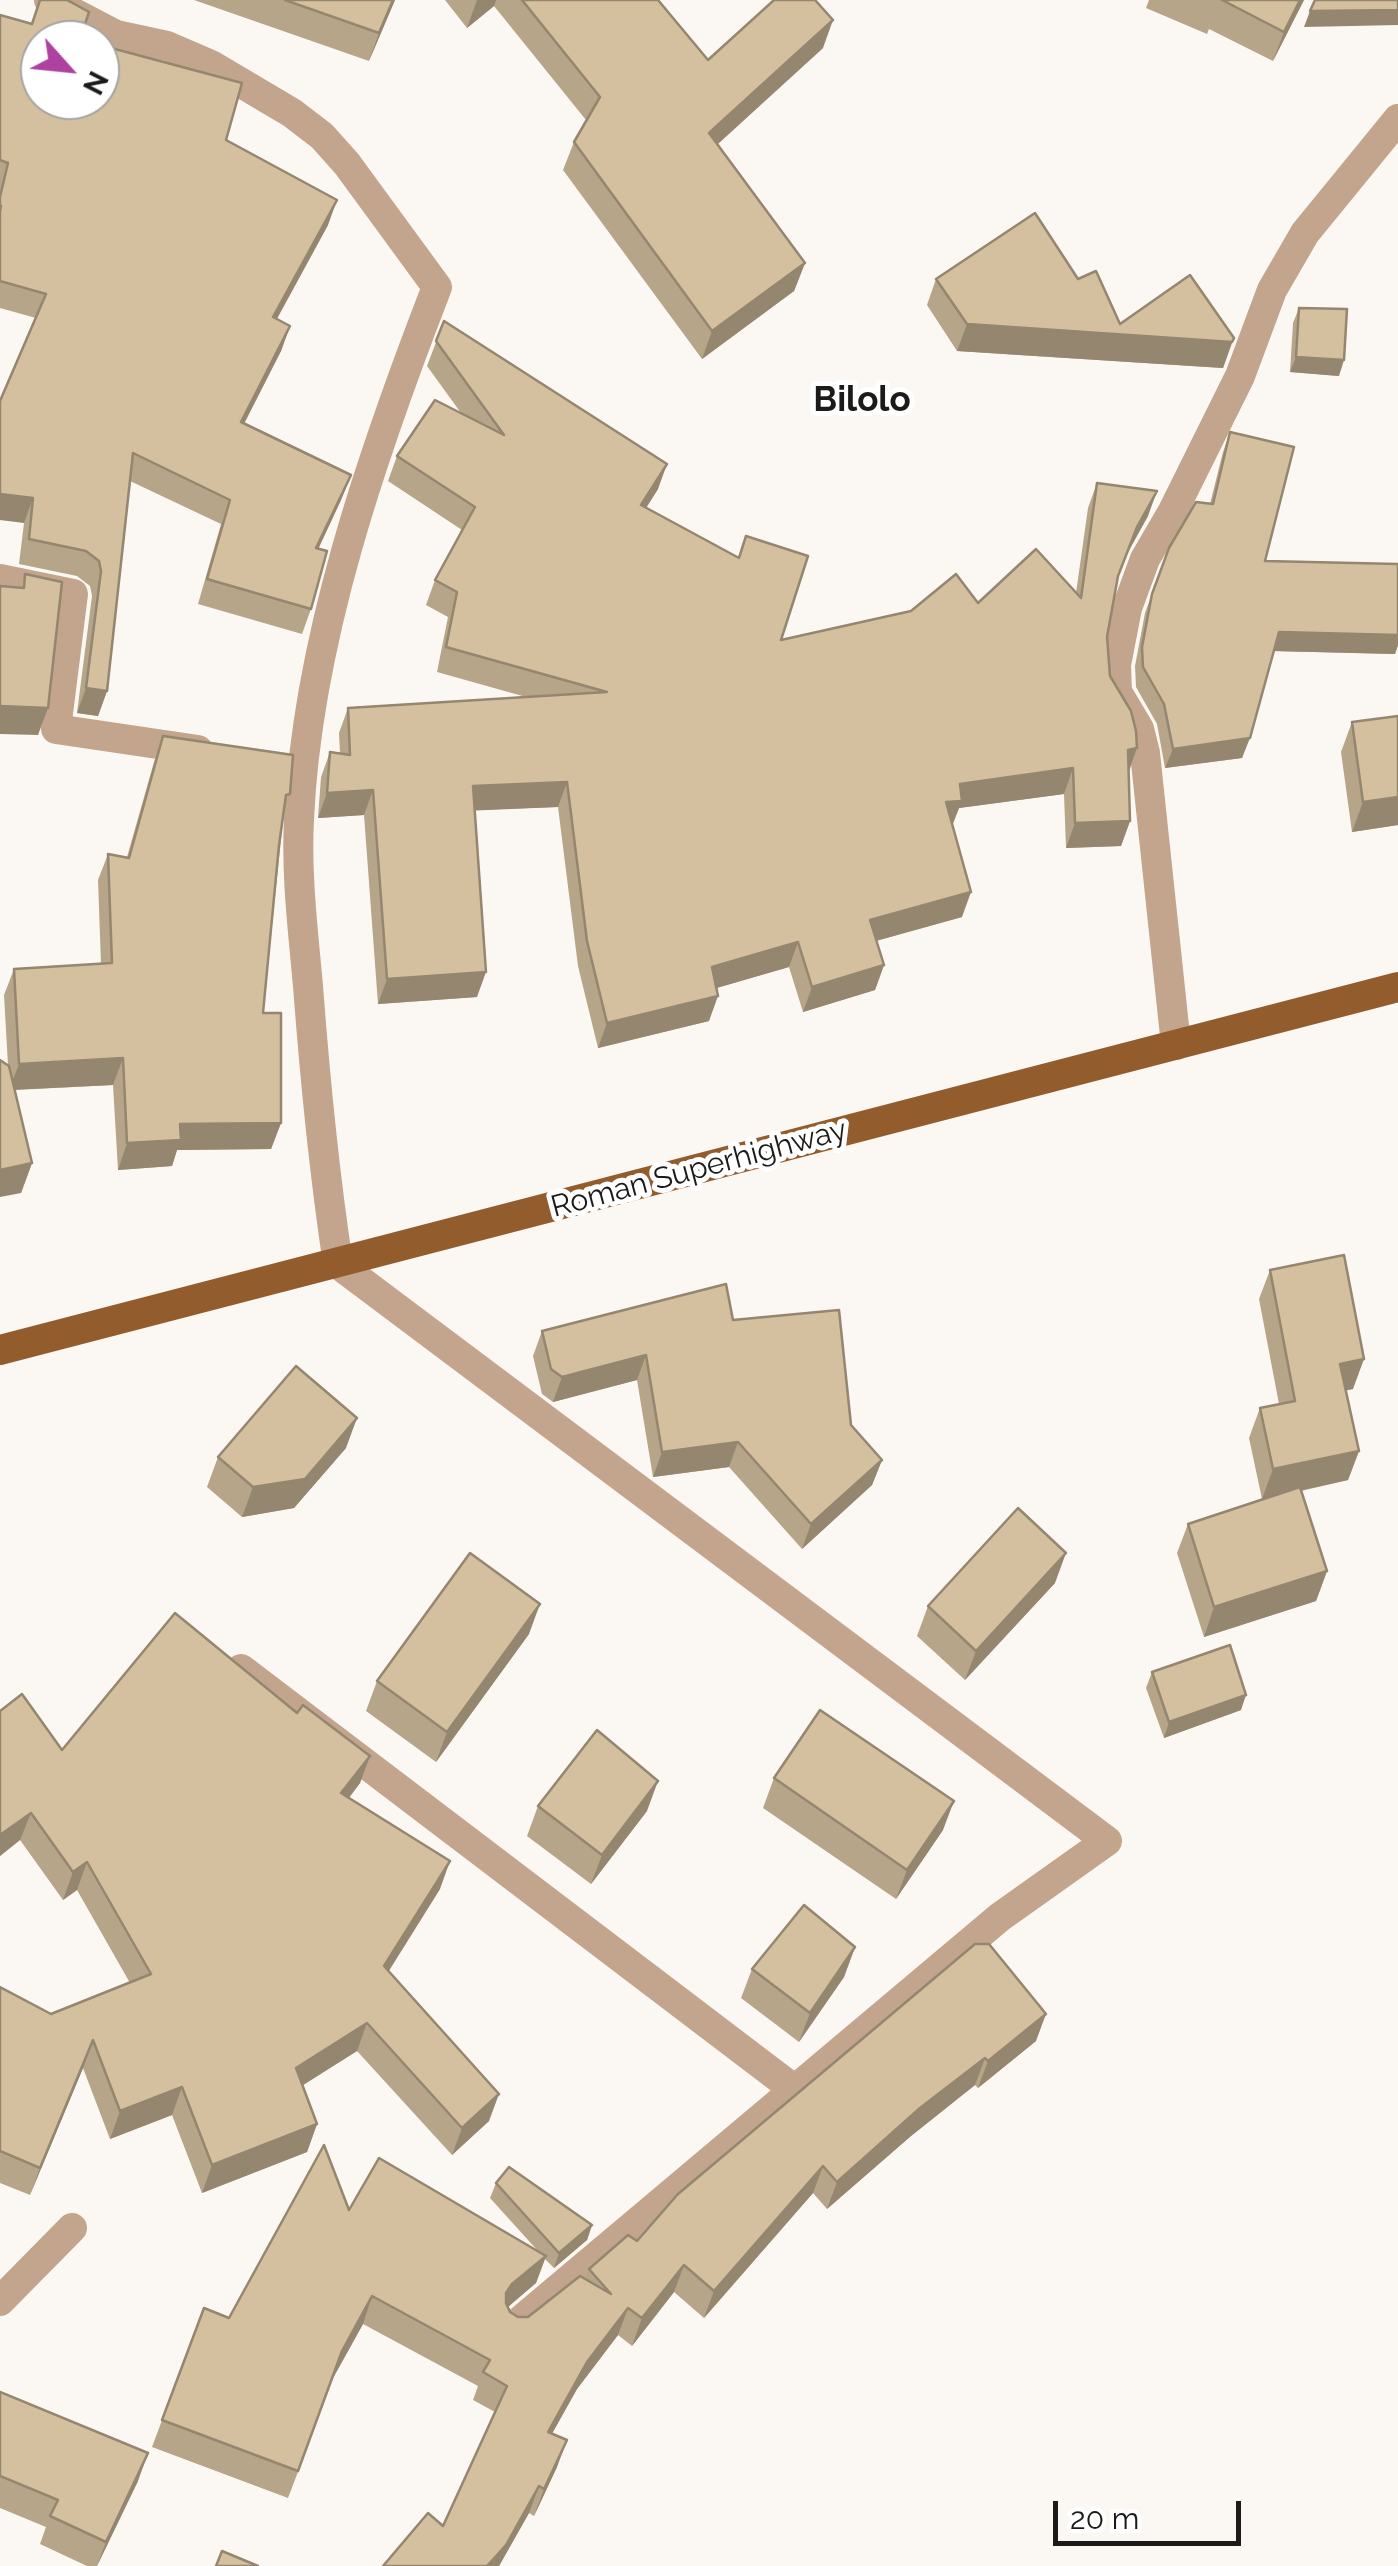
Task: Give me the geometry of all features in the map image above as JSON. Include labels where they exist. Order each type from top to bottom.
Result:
[{"type":"main road","name":"Roman Superhighway","points":[[0,1350],[1398,987]]},
{"type":"street","points":[[49,0],[116,35],[167,46],[210,65],[292,113],[322,136],[347,164],[437,287],[403,374],[367,485],[324,641],[299,818],[299,876],[320,1146],[338,1264],[1107,1842],[1000,1917],[514,2326]]},
{"type":"street","points":[[1176,1045],[1146,753],[1139,729],[1117,692],[1116,665],[1128,608],[1145,559],[1240,376],[1272,290],[1305,232],[1398,119]]},
{"type":"street","points":[[0,579],[74,594],[56,729],[228,754]]},
{"type":"street","points":[[266,760],[305,765]]},
{"type":"street","points":[[214,1649],[794,2090]]},
{"type":"street","points":[[0,2301],[72,2228]]},
{"type":"building","points":[[40,0],[67,0],[89,12],[86,20],[33,20]]},
{"type":"building","points":[[285,0],[393,0],[379,33]]},
{"type":"building","points":[[522,0],[658,0],[708,60],[774,0],[815,0],[833,20],[709,133],[805,263],[712,331],[574,142],[600,97]]},
{"type":"building","points":[[1222,0],[1300,0],[1284,32]]},
{"type":"building","points":[[1315,0],[1398,0],[1398,10],[1310,11]]},
{"type":"building","points":[[0,15],[20,21],[20,120],[120,120],[120,50],[242,83],[226,140],[337,200],[273,317],[290,326],[241,422],[351,475],[316,548],[327,551],[311,609],[207,579],[230,500],[133,453],[107,691],[86,688],[101,571],[99,561],[86,551],[29,539],[33,498],[0,494],[0,401],[46,294],[0,281],[0,197],[8,163],[0,160]]},
{"type":"building","points":[[1035,213],[1078,279],[1096,271],[1120,324],[1190,275],[1234,338],[1232,342],[967,324],[936,279]]},
{"type":"building","points":[[1299,308],[1347,309],[1344,360],[1296,357]]},
{"type":"building","points":[[444,321],[667,464],[641,505],[739,558],[746,536],[808,556],[781,640],[911,611],[956,574],[978,603],[1036,549],[1081,598],[1097,483],[1157,491],[1137,527],[1118,576],[1107,637],[1110,676],[1131,711],[1136,731],[1137,748],[1128,750],[1130,821],[1075,823],[1073,768],[960,784],[962,801],[946,802],[971,892],[870,920],[884,965],[812,987],[798,942],[712,967],[718,996],[607,1023],[587,941],[567,782],[473,786],[486,972],[387,979],[373,790],[327,793],[330,752],[350,755],[348,708],[607,692],[446,647],[457,592],[435,580],[475,507],[397,456],[435,400],[504,435],[436,341]]},
{"type":"building","points":[[1230,432],[1294,447],[1265,561],[1398,564],[1398,635],[1279,632],[1250,738],[1173,749],[1164,704],[1143,667],[1142,647],[1152,594],[1169,548],[1196,502],[1213,504]]},
{"type":"building","points":[[25,574],[62,582],[48,708],[0,706],[0,586],[24,588]]},
{"type":"building","points":[[1398,716],[1398,797],[1363,802],[1352,722]]},
{"type":"building","points":[[163,736],[293,755],[290,794],[286,795],[279,845],[263,1013],[281,1013],[281,1123],[180,1124],[181,1140],[127,1143],[123,1058],[19,1064],[14,969],[112,963],[108,854],[129,858]]},
{"type":"building","points":[[0,1060],[9,1066],[32,1163],[0,1170]]},
{"type":"building","points":[[1344,1255],[1364,1359],[1340,1364],[1359,1451],[1273,1469],[1260,1408],[1295,1401],[1270,1270]]},
{"type":"building","points":[[726,1284],[733,1320],[839,1310],[851,1425],[882,1460],[811,1524],[738,1442],[662,1452],[646,1355],[562,1377],[551,1369],[542,1331]]},
{"type":"building","points":[[296,1366],[357,1418],[305,1479],[253,1487],[218,1457]]},
{"type":"building","points":[[1300,1487],[1327,1571],[1214,1607],[1188,1524]]},
{"type":"building","points":[[1018,1508],[1066,1553],[976,1651],[928,1606]]},
{"type":"building","points":[[470,1553],[540,1604],[447,1732],[377,1681]]},
{"type":"building","points":[[175,1613],[297,1713],[303,1705],[370,1756],[341,1793],[450,1861],[384,1966],[499,2094],[462,2128],[367,2023],[296,2068],[317,2124],[212,2165],[182,2087],[120,2111],[93,2040],[40,2168],[0,2151],[0,1987],[51,2014],[151,1974],[87,1862],[73,1872],[31,1813],[0,1835],[0,1711],[22,1694],[62,1750]]},
{"type":"building","points":[[1230,1645],[1246,1695],[1169,1722],[1152,1672]]},
{"type":"building","points":[[820,1710],[954,1801],[907,1870],[774,1778]]},
{"type":"building","points":[[597,1730],[658,1781],[602,1855],[538,1806]]},
{"type":"building","points":[[804,1905],[855,1947],[810,2013],[752,1969]]},
{"type":"building","points":[[975,1944],[989,1944],[1046,2014],[920,2108],[837,2182],[823,2166],[714,2291],[684,2265],[642,2318],[628,2308],[587,2362],[548,2432],[567,2440],[544,2489],[539,2486],[506,2545],[487,2566],[383,2566],[428,2513],[443,2526],[507,2386],[483,2372],[490,2360],[372,2296],[342,2351],[298,2471],[162,2420],[204,2308],[229,2318],[324,2145],[349,2210],[379,2158],[546,2256],[506,2293],[510,2312],[518,2317],[528,2317],[580,2276],[611,2294],[589,2269],[628,2235],[637,2241],[678,2194]]},
{"type":"building","points":[[509,2167],[592,2225],[559,2253],[496,2183]]},
{"type":"building","points":[[0,2392],[148,2453],[106,2542],[50,2516],[58,2500],[0,2476]]},
{"type":"building","points":[[222,2551],[258,2566],[216,2566]]},
{"type":"district","name":"Bilolo","points":[[862,400]]}]
